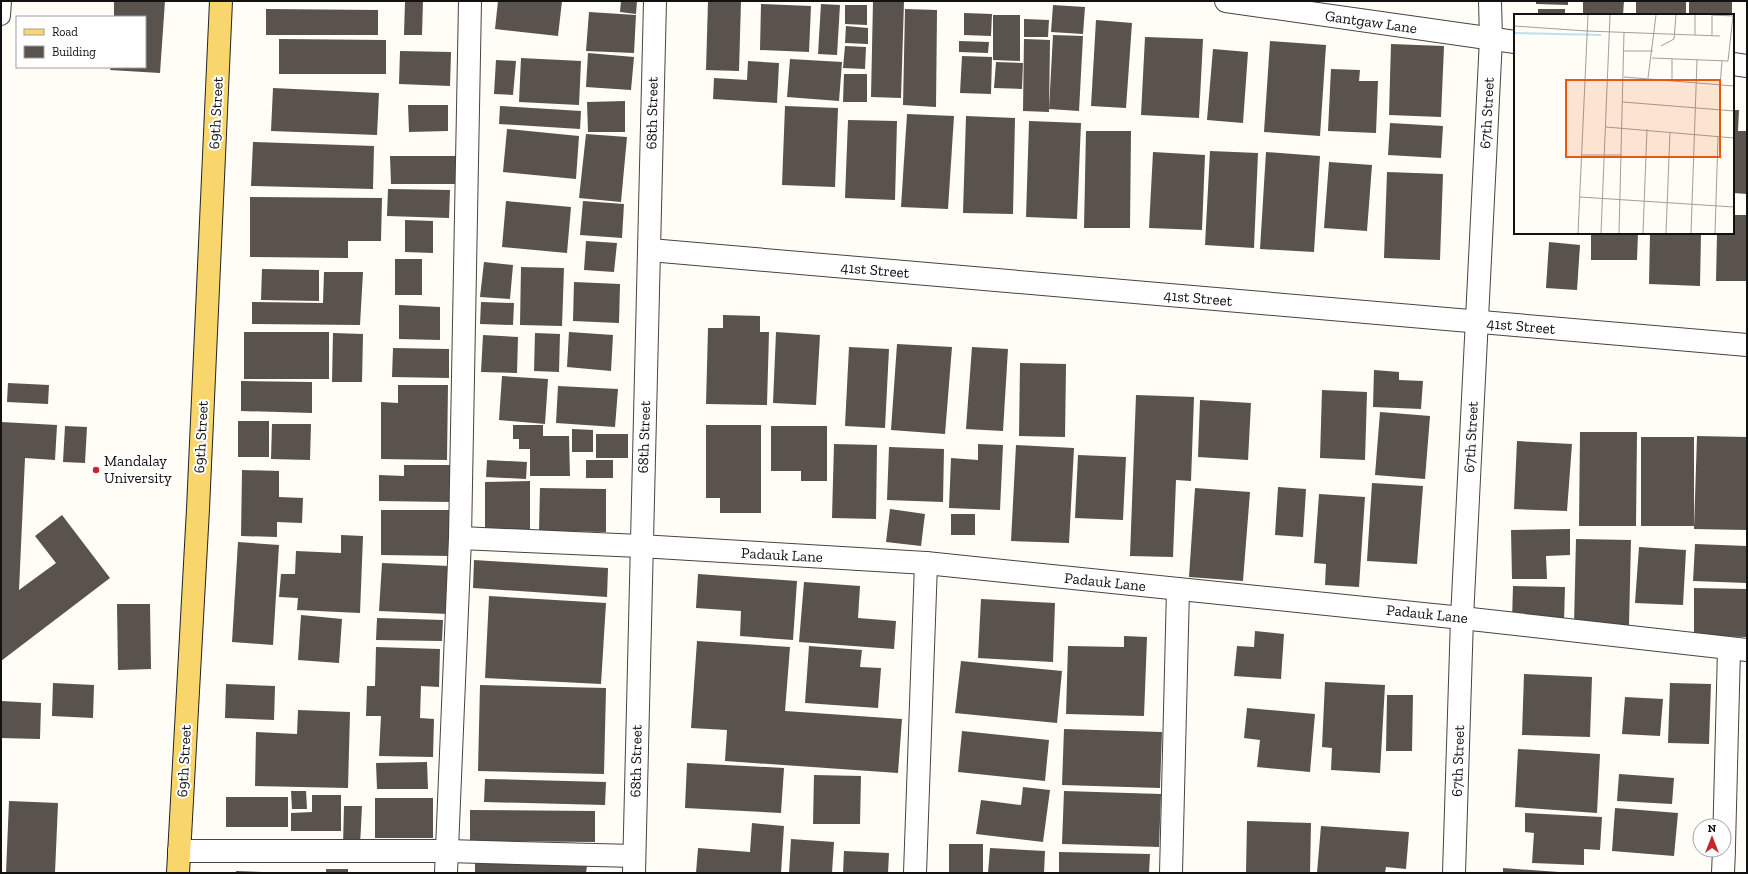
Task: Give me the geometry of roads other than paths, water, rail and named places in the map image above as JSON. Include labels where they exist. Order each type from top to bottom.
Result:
[{"type":"main road","name":"69th Street","points":[[178,873],[198,509],[221,1]]},
{"type":"street","points":[[446,873],[460,538],[470,1]]},
{"type":"street","name":"68th Street","points":[[634,864],[640,546],[650,250],[654,1]]},
{"type":"street","name":"Gantgaw Lane","points":[[1226,1],[1514,42]]},
{"type":"street","name":"67th Street","points":[[1454,873],[1462,618],[1491,39],[1490,1]]},
{"type":"street","points":[[1734,64],[1747,66]]},
{"type":"street","name":"41st Street","points":[[650,250],[1747,345]]},
{"type":"street","name":"Padauk Lane","points":[[460,538],[640,546],[926,563],[1462,618],[1738,650]]},
{"type":"street","points":[[915,873],[926,563]]},
{"type":"street","points":[[1171,873],[1178,589]]},
{"type":"street","points":[[1726,818],[1738,650]]},
{"type":"street","points":[[179,851],[447,851],[634,864]]},
{"type":"street","points":[[1723,873],[1724,858]]},
{"type":"lane","points":[[1,16],[2,1]]},
{"type":"place","name":"Mandalay University","points":[[96,470]]}]
